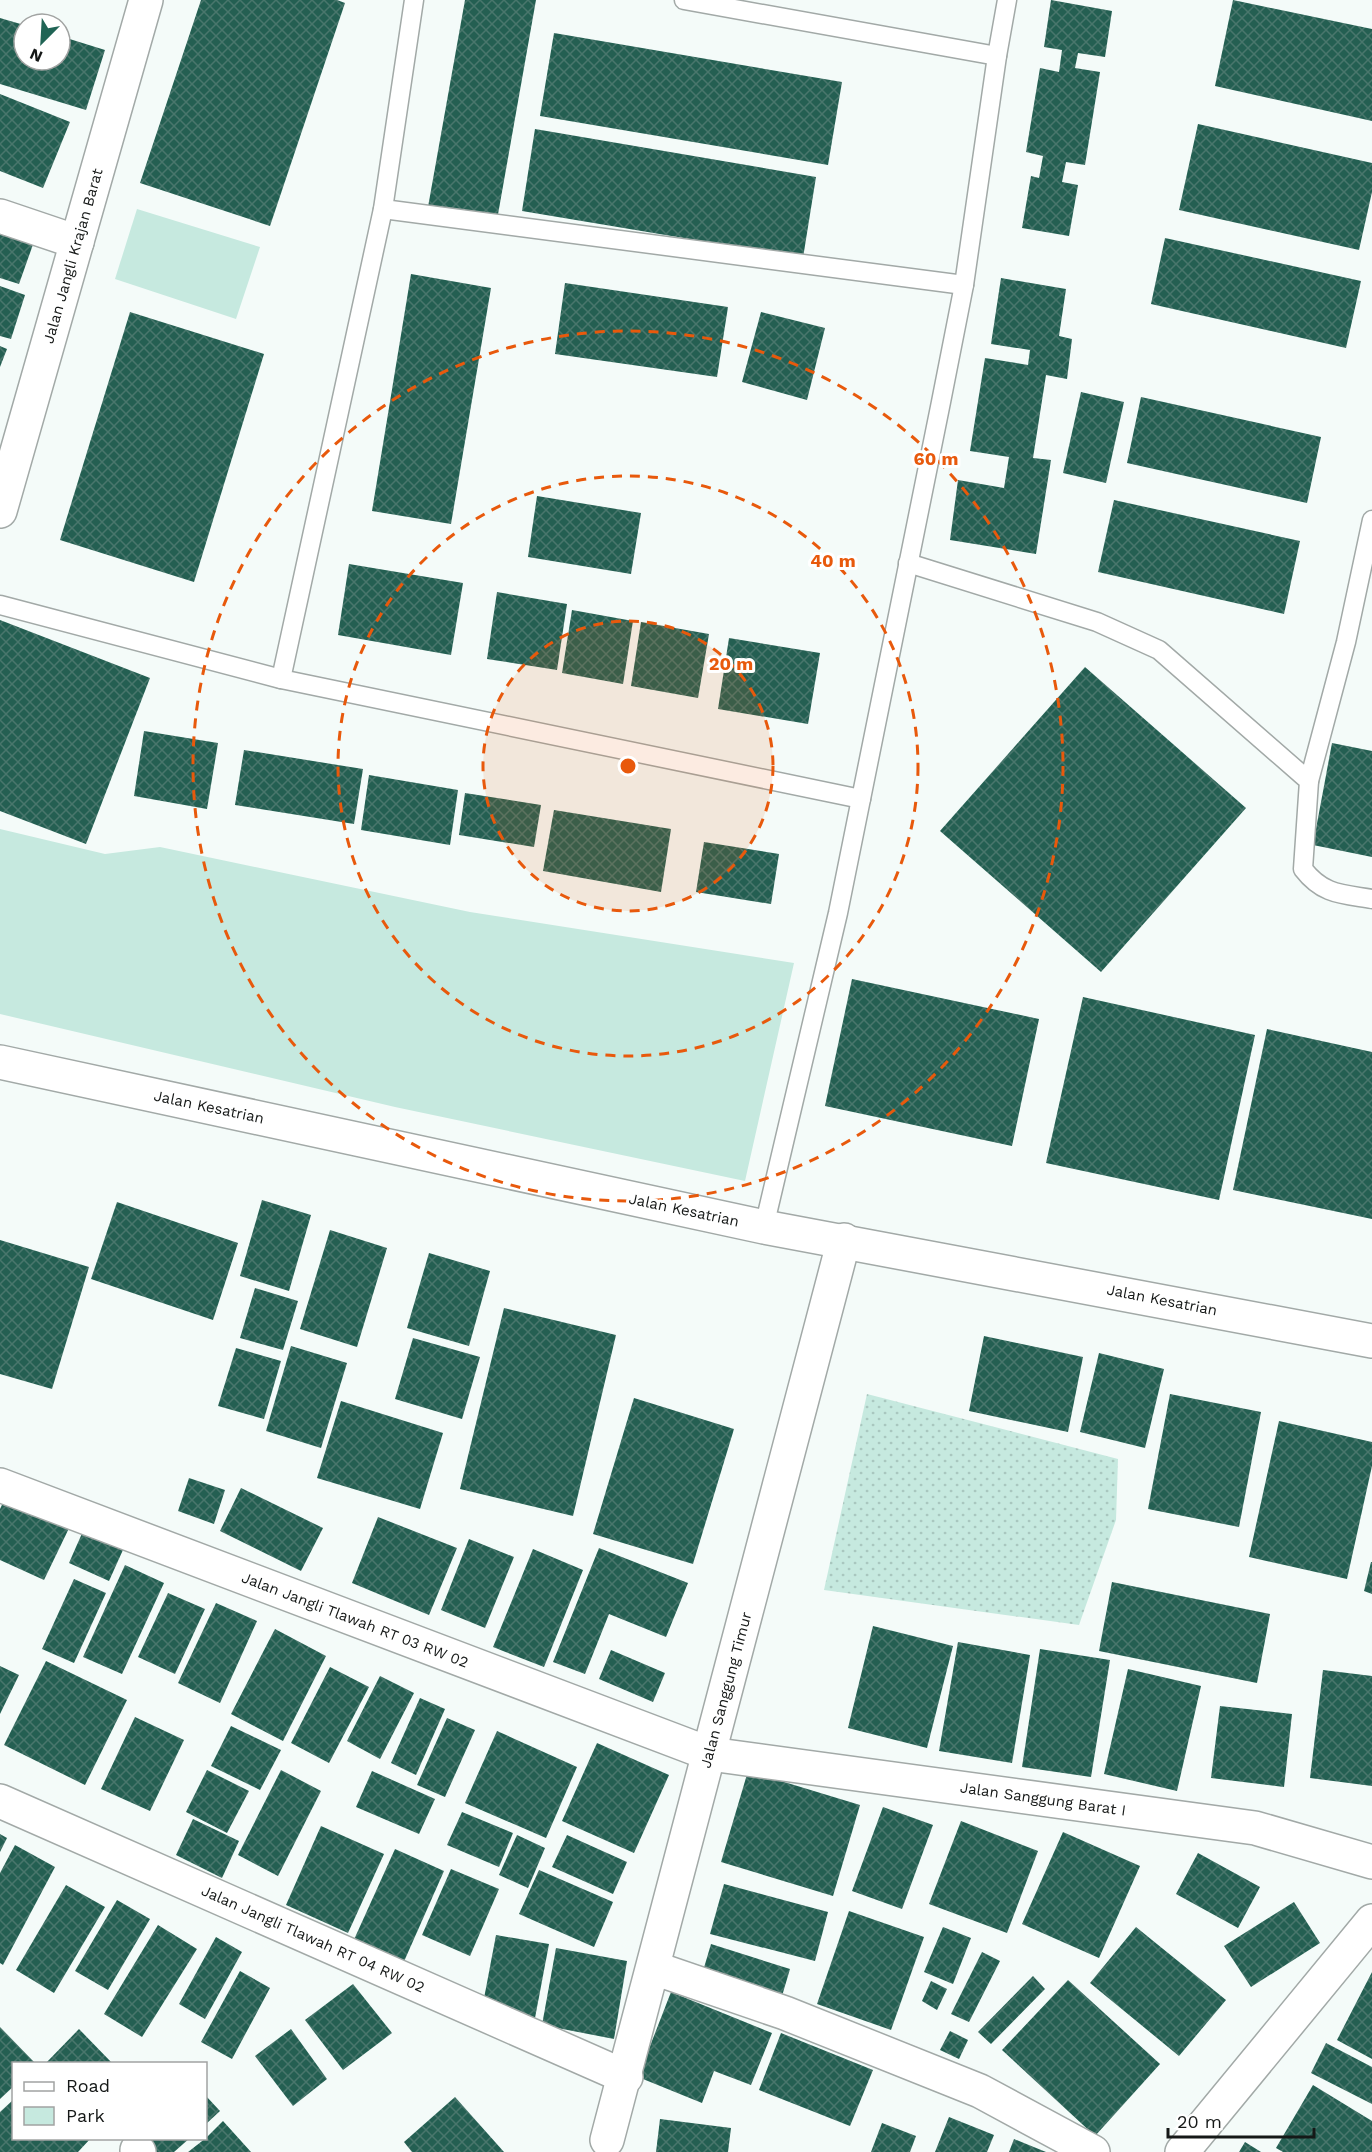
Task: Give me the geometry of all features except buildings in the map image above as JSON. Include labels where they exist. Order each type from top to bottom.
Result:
[{"type":"street","name":"Jalan Jangli Krajan Barat","points":[[0,511],[146,0]]},
{"type":"street","points":[[0,216],[77,242]]},
{"type":"street","name":"Jalan Kesatrian","points":[[0,1062],[764,1227],[844,1240],[1372,1341]]},
{"type":"street","name":"Jalan Sanggung Timur","points":[[607,2148],[844,1240]]},
{"type":"street","name":"Jalan Jangli Tlawah RT 03 RW 02","points":[[0,1485],[710,1754]]},
{"type":"street","name":"Jalan Sanggung Barat I","points":[[710,1754],[1255,1828],[1372,1862]]},
{"type":"street","name":"Jalan Jangli Tlawah RT 04 RW 02","points":[[0,1801],[626,2077]]},
{"type":"street","points":[[1182,2152],[1372,1921]]},
{"type":"street","points":[[654,1968],[785,2013],[980,2091],[1093,2152]]},
{"type":"lane","points":[[281,679],[383,209],[414,0]]},
{"type":"lane","points":[[684,0],[997,56]]},
{"type":"lane","points":[[764,1227],[838,913],[964,285],[1007,0]]},
{"type":"lane","points":[[383,209],[964,285]]},
{"type":"lane","points":[[1372,520],[1346,642],[1309,781],[1303,869],[1314,884],[1326,891],[1372,899]]},
{"type":"lane","points":[[908,563],[1097,622],[1159,650],[1309,781]]},
{"type":"lane","points":[[0,605],[281,679],[861,799]]},
{"type":"green space","points":[[137,209],[260,247],[236,319],[115,279]]},
{"type":"green space","points":[[0,829],[105,854],[160,847],[470,912],[794,963],[745,1181],[395,1107],[0,1014]]},
{"type":"green space","points":[[867,1394],[1118,1459],[1116,1520],[1079,1625],[824,1590]]}]
